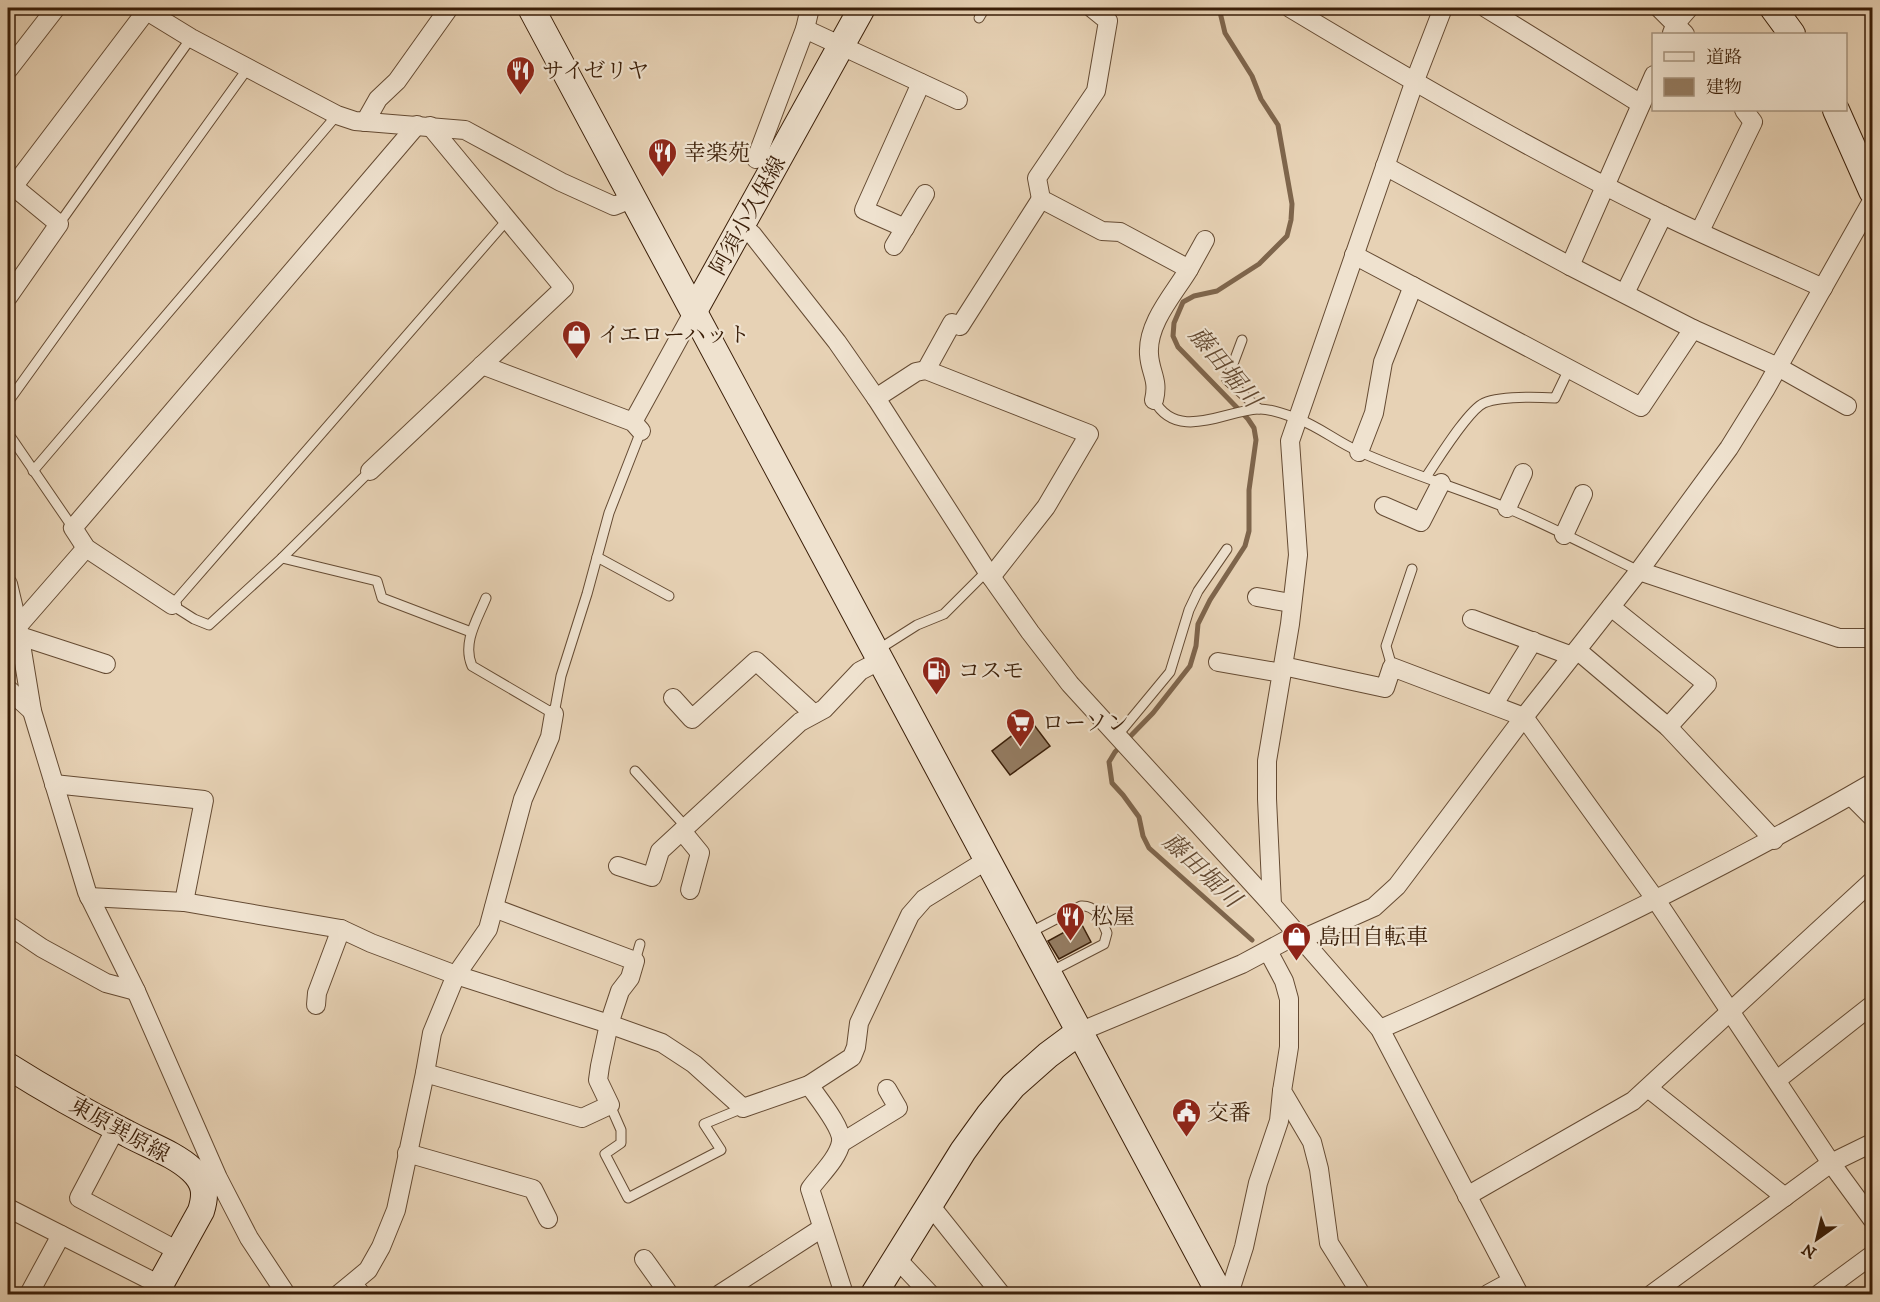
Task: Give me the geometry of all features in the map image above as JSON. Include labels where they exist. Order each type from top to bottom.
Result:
[{"type":"street","points":[[8,70],[56,8]]},
{"type":"street","points":[[365,122],[378,99],[397,81],[449,8]]},
{"type":"street","points":[[531,8],[1220,1294]]},
{"type":"street","points":[[756,159],[805,29],[810,8]]},
{"type":"street","name":"阿須小久保線","points":[[637,427],[694,311],[862,8]]},
{"type":"street","points":[[926,370],[952,323],[960,326],[1041,199],[1037,178],[1096,91],[1113,14],[1092,8]]},
{"type":"street","points":[[1290,8],[1414,83],[1605,185],[1663,215],[1823,288]]},
{"type":"street","points":[[1272,905],[1267,761],[1290,624],[1298,555],[1290,441],[1414,83],[1443,8]]},
{"type":"street","points":[[1486,8],[1641,104]]},
{"type":"street","points":[[1659,8],[1678,31],[1689,8]]},
{"type":"street","points":[[1773,8],[1791,33]]},
{"type":"street","points":[[8,297],[60,224],[10,185],[144,9],[191,38],[336,115],[365,122],[424,125],[472,132],[561,182],[614,206],[634,198]]},
{"type":"street","points":[[805,29],[958,100]]},
{"type":"street","points":[[1569,266],[1652,77]]},
{"type":"street","points":[[905,228],[864,210],[921,83]]},
{"type":"street","points":[[1700,231],[1753,122],[1745,111]]},
{"type":"street","points":[[1836,111],[1872,191]]},
{"type":"street","points":[[370,471],[564,288],[508,219],[424,125]]},
{"type":"street","points":[[172,605],[86,548],[73,528],[424,125]]},
{"type":"street","points":[[1385,166],[1569,266],[1693,330],[1778,367],[1847,406]]},
{"type":"street","points":[[894,246],[926,194]]},
{"type":"street","points":[[1041,199],[1102,231],[1120,232],[1189,269]]},
{"type":"street","points":[[874,1294],[963,1151],[989,1115],[1013,1086],[1048,1055],[1079,1032],[1374,907],[1397,886],[1524,717],[1639,571],[1729,448],[1778,367],[1872,201]]},
{"type":"street","points":[[1625,293],[1663,215]]},
{"type":"street","points":[[752,234],[837,342],[1030,633],[1121,741],[1272,905],[1380,1029],[1516,1288],[1488,1294]]},
{"type":"street","points":[[1154,400],[1157,387],[1148,353],[1154,325],[1205,240]]},
{"type":"street","points":[[1354,255],[1641,407],[1693,330]]},
{"type":"street","points":[[1359,452],[1374,413],[1383,362],[1413,286]]},
{"type":"street","points":[[482,364],[637,427]]},
{"type":"street","points":[[876,398],[916,372],[926,370],[1089,434],[1046,507],[989,574]]},
{"type":"street","points":[[1507,508],[1524,473]]},
{"type":"street","points":[[1384,506],[1421,522],[1434,480]]},
{"type":"street","points":[[1564,535],[1583,494]]},
{"type":"street","points":[[19,631],[86,548]]},
{"type":"street","points":[[1639,571],[1839,638],[1872,638]]},
{"type":"street","points":[[8,584],[19,631],[32,711],[89,897],[136,991],[218,1178],[249,1238],[286,1294]]},
{"type":"street","points":[[1257,597],[1292,603]]},
{"type":"street","points":[[1611,607],[1707,684],[1668,726]]},
{"type":"street","points":[[1472,619],[1575,653],[1668,726],[1774,840]]},
{"type":"street","points":[[19,631],[106,664]]},
{"type":"street","points":[[1494,704],[1533,641]]},
{"type":"street","points":[[618,866],[652,876],[660,850],[800,722],[824,709],[860,671],[878,656]]},
{"type":"street","points":[[673,698],[692,719],[756,661],[814,714]]},
{"type":"street","points":[[1218,662],[1283,669],[1385,688],[1392,667],[1524,717],[1656,900],[1831,1163],[1872,1219]]},
{"type":"street","points":[[8,689],[32,711]]},
{"type":"street","points":[[339,1294],[361,1288],[396,1210],[432,1033],[456,975],[488,930],[523,800],[550,737],[554,714]]},
{"type":"street","points":[[1380,1029],[1431,1008],[1656,900],[1774,840],[1872,783]]},
{"type":"street","points":[[54,784],[204,800],[184,902]]},
{"type":"street","points":[[1851,796],[1872,817]]},
{"type":"street","points":[[684,829],[700,853],[690,890]]},
{"type":"street","points":[[89,897],[184,902],[341,929],[371,943],[456,975],[662,1043],[694,1064],[743,1108],[809,1085],[852,1057],[856,1047],[859,1023],[910,915],[924,898],[987,860]]},
{"type":"street","points":[[1467,1196],[1633,1101],[1872,881]]},
{"type":"street","points":[[425,1072],[582,1118],[610,1105],[598,1080],[609,1024],[620,991],[630,978],[637,952],[494,908]]},
{"type":"street","points":[[8,925],[42,948],[106,983],[136,991]]},
{"type":"street","points":[[316,1005],[317,993],[341,929]]},
{"type":"street","points":[[1229,1294],[1244,1247],[1258,1183],[1279,1121],[1288,1047],[1289,999],[1284,981],[1268,951]]},
{"type":"street","points":[[1777,1080],[1872,1005]]},
{"type":"street","name":"東原巽原線","points":[[8,1066],[116,1128],[181,1162],[193,1171],[203,1185],[205,1198],[201,1211],[178,1251]]},
{"type":"street","points":[[809,1085],[840,1132],[841,1143],[835,1155],[810,1189],[844,1294]]},
{"type":"street","points":[[1648,1088],[1785,1197]]},
{"type":"street","points":[[841,1143],[898,1108],[887,1089]]},
{"type":"street","points":[[1282,1090],[1312,1142],[1319,1169],[1329,1243],[1361,1294]]},
{"type":"street","points":[[8,1208],[160,1291],[178,1251],[79,1198],[116,1128]]},
{"type":"street","points":[[1652,1294],[1831,1163],[1872,1143]]},
{"type":"street","points":[[408,1153],[533,1189],[549,1219]]},
{"type":"street","points":[[930,1204],[1001,1294]]},
{"type":"street","points":[[720,1294],[822,1228]]},
{"type":"street","points":[[29,1294],[61,1235]]},
{"type":"street","points":[[1819,1294],[1872,1255]]},
{"type":"street","points":[[644,1259],[669,1294]]},
{"type":"street","points":[[897,1259],[930,1294]]},
{"type":"lane","points":[[979,18],[985,8]]},
{"type":"lane","points":[[60,224],[191,38]]},
{"type":"lane","points":[[8,402],[249,68]]},
{"type":"lane","points":[[33,471],[336,115]]},
{"type":"lane","points":[[370,471],[282,558],[209,625],[194,620],[172,605],[508,219]]},
{"type":"lane","points":[[1242,340],[1227,380],[1259,409]]},
{"type":"lane","points":[[1434,480],[1472,411],[1484,403],[1523,397],[1555,398],[1569,369]]},
{"type":"lane","points":[[1154,400],[1160,410],[1171,417],[1188,422],[1204,422],[1259,409],[1297,419],[1318,427],[1359,452],[1507,508],[1639,571]]},
{"type":"lane","points":[[486,598],[471,632],[467,655],[472,666],[554,714],[561,676],[637,427]]},
{"type":"lane","points":[[8,433],[73,528]]},
{"type":"lane","points":[[1121,741],[1170,672],[1189,609],[1198,591],[1227,549]]},
{"type":"lane","points":[[597,557],[669,596]]},
{"type":"lane","points":[[282,558],[376,581],[382,598],[471,632]]},
{"type":"lane","points":[[1392,667],[1386,646],[1412,569]]},
{"type":"lane","points":[[878,656],[917,625],[944,614],[989,574]]},
{"type":"lane","points":[[635,771],[684,829]]},
{"type":"lane","points":[[1027,934],[1081,906],[1088,906],[1096,911],[1107,933],[1104,944],[1048,973]]},
{"type":"lane","points":[[610,1105],[621,1130],[621,1143],[605,1154],[628,1198],[721,1150],[704,1124],[743,1108]]},
{"type":"building","name":"ローソン","points":[[1031,721],[1050,746],[1010,775],[992,751]]},
{"type":"building","name":"松屋","points":[[1081,923],[1091,942],[1059,959],[1048,941]]},
{"type":"waterway","name":"藤田堀川","points":[[1219,8],[1225,33],[1252,76],[1261,99],[1278,125],[1292,204],[1291,220],[1287,236],[1259,264],[1217,291],[1194,296],[1183,302],[1174,323],[1173,336],[1178,347],[1254,428],[1256,440],[1249,490],[1249,531],[1245,546],[1210,600],[1198,624],[1196,646],[1190,666],[1153,713],[1115,752],[1109,762],[1112,783],[1139,817],[1143,836],[1149,848],[1252,940]]},
{"type":"place","name":"サイゼリヤ","points":[[521,96]]},
{"type":"place","name":"幸楽苑","points":[[663,178]]},
{"type":"place","name":"イエローハット","points":[[577,360]]},
{"type":"place","name":"コスモ","points":[[937,696]]},
{"type":"place","name":"ローソン","points":[[1021,748]]},
{"type":"place","name":"松屋","points":[[1070,942]]},
{"type":"place","name":"島田自転車","points":[[1297,962]]},
{"type":"place","name":"交番","points":[[1186,1138]]}]
